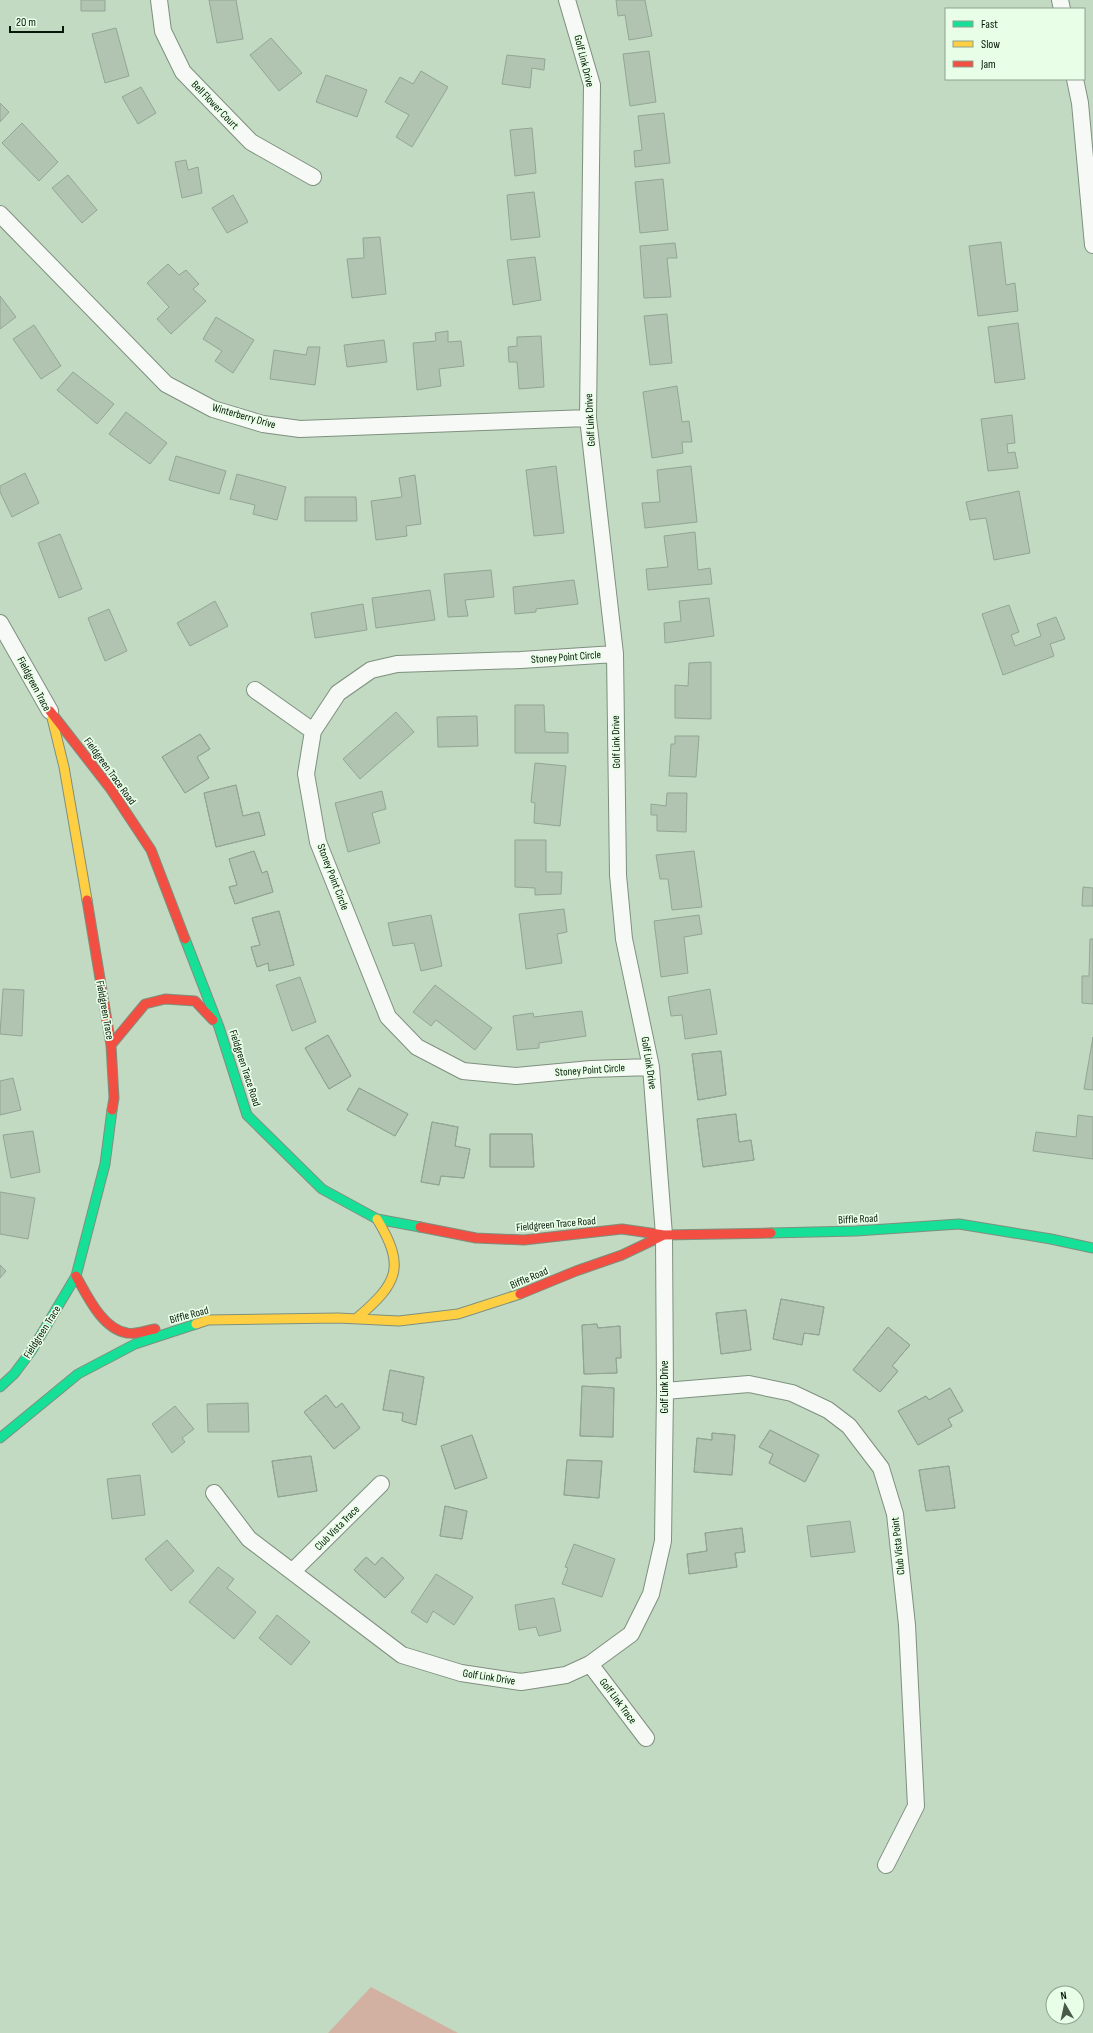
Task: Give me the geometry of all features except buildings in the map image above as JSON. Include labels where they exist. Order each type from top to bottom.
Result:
[{"type":"street","name":"Bell Flower Court","points":[[159,0],[163,31],[183,72],[251,142],[313,177]]},
{"type":"street","name":"Golf Link Drive","points":[[214,1493],[249,1539],[402,1655],[461,1672],[521,1682],[566,1675],[590,1664],[631,1634],[651,1594],[663,1542],[665,1391],[664,1235],[651,1067],[624,939],[619,889],[615,654],[588,418],[592,85],[567,0]]},
{"type":"street","points":[[1075,80],[1080,103],[1093,245]]},
{"type":"street","name":"Winterberry Drive","points":[[0,214],[166,384],[213,409],[263,424],[300,429],[588,418]]},
{"type":"street","name":"Fieldgreen Trace","points":[[0,623],[50,711],[64,767],[111,1045],[114,1098],[105,1164],[76,1276],[32,1350],[14,1374],[0,1387]]},
{"type":"street","name":"Stoney Point Circle","points":[[615,654],[521,660],[397,664],[371,670],[338,693],[313,731],[306,774],[318,842],[388,1017],[417,1047],[464,1071],[516,1076],[591,1069],[651,1067]]},
{"type":"street","points":[[255,690],[313,731]]},
{"type":"street","name":"Fieldgreen Trace Road","points":[[50,711],[110,788],[151,850],[219,1027],[247,1115],[322,1189],[377,1220],[476,1238],[524,1240],[622,1230],[664,1235]]},
{"type":"street","points":[[111,1045],[145,1004],[165,999],[195,1001],[219,1027]]},
{"type":"street","points":[[357,1318],[386,1293],[394,1275],[395,1257],[388,1236],[377,1220]]},
{"type":"street","name":"Biffle Road","points":[[0,1438],[78,1374],[135,1344],[208,1320],[357,1318],[399,1321],[458,1314],[512,1298],[576,1271],[622,1255],[664,1235],[856,1231],[958,1224],[1051,1239],[1093,1248]]},
{"type":"street","points":[[76,1276],[88,1299],[112,1326],[126,1333],[208,1320]]},
{"type":"street","name":"Club Vista Point","points":[[665,1391],[749,1384],[792,1393],[828,1410],[849,1426],[881,1468],[896,1522],[907,1625],[916,1806],[886,1865]]},
{"type":"street","name":"Club Vista Trace","points":[[293,1571],[380,1484]]},
{"type":"street","name":"Golf Link Trace","points":[[590,1664],[646,1738]]},
{"type":"shaded area","points":[[371,1987],[458,2033],[328,2033]]},
{"type":"traffic: fast","points":[[185,939],[219,1027],[247,1115],[322,1189],[377,1219],[420,1227]]},
{"type":"traffic: fast","points":[[0,1387],[14,1374],[32,1350],[76,1276],[105,1164],[112,1110]]},
{"type":"traffic: fast","points":[[771,1233],[856,1231],[959,1224],[1051,1239],[1093,1248]]},
{"type":"traffic: fast","points":[[0,1438],[78,1374],[135,1344],[196,1324]]},
{"type":"traffic: slow","points":[[52,718],[64,767],[87,900]]},
{"type":"traffic: slow","points":[[357,1318],[382,1295],[389,1284],[393,1273],[394,1262],[392,1250],[377,1219]]},
{"type":"traffic: slow","points":[[196,1324],[208,1320],[338,1318],[399,1321],[458,1314],[520,1294]]},
{"type":"traffic: jam","points":[[50,711],[110,788],[151,850],[185,939]]},
{"type":"traffic: jam","points":[[87,900],[111,1045],[114,1098],[112,1110]]},
{"type":"traffic: jam","points":[[111,1045],[145,1004],[165,999],[195,1001],[213,1020]]},
{"type":"traffic: jam","points":[[420,1227],[476,1238],[524,1240],[622,1229],[664,1235]]},
{"type":"traffic: jam","points":[[520,1294],[576,1271],[622,1255],[664,1235],[771,1233]]},
{"type":"traffic: jam","points":[[76,1276],[96,1310],[110,1325],[127,1333],[137,1333],[155,1329]]}]
